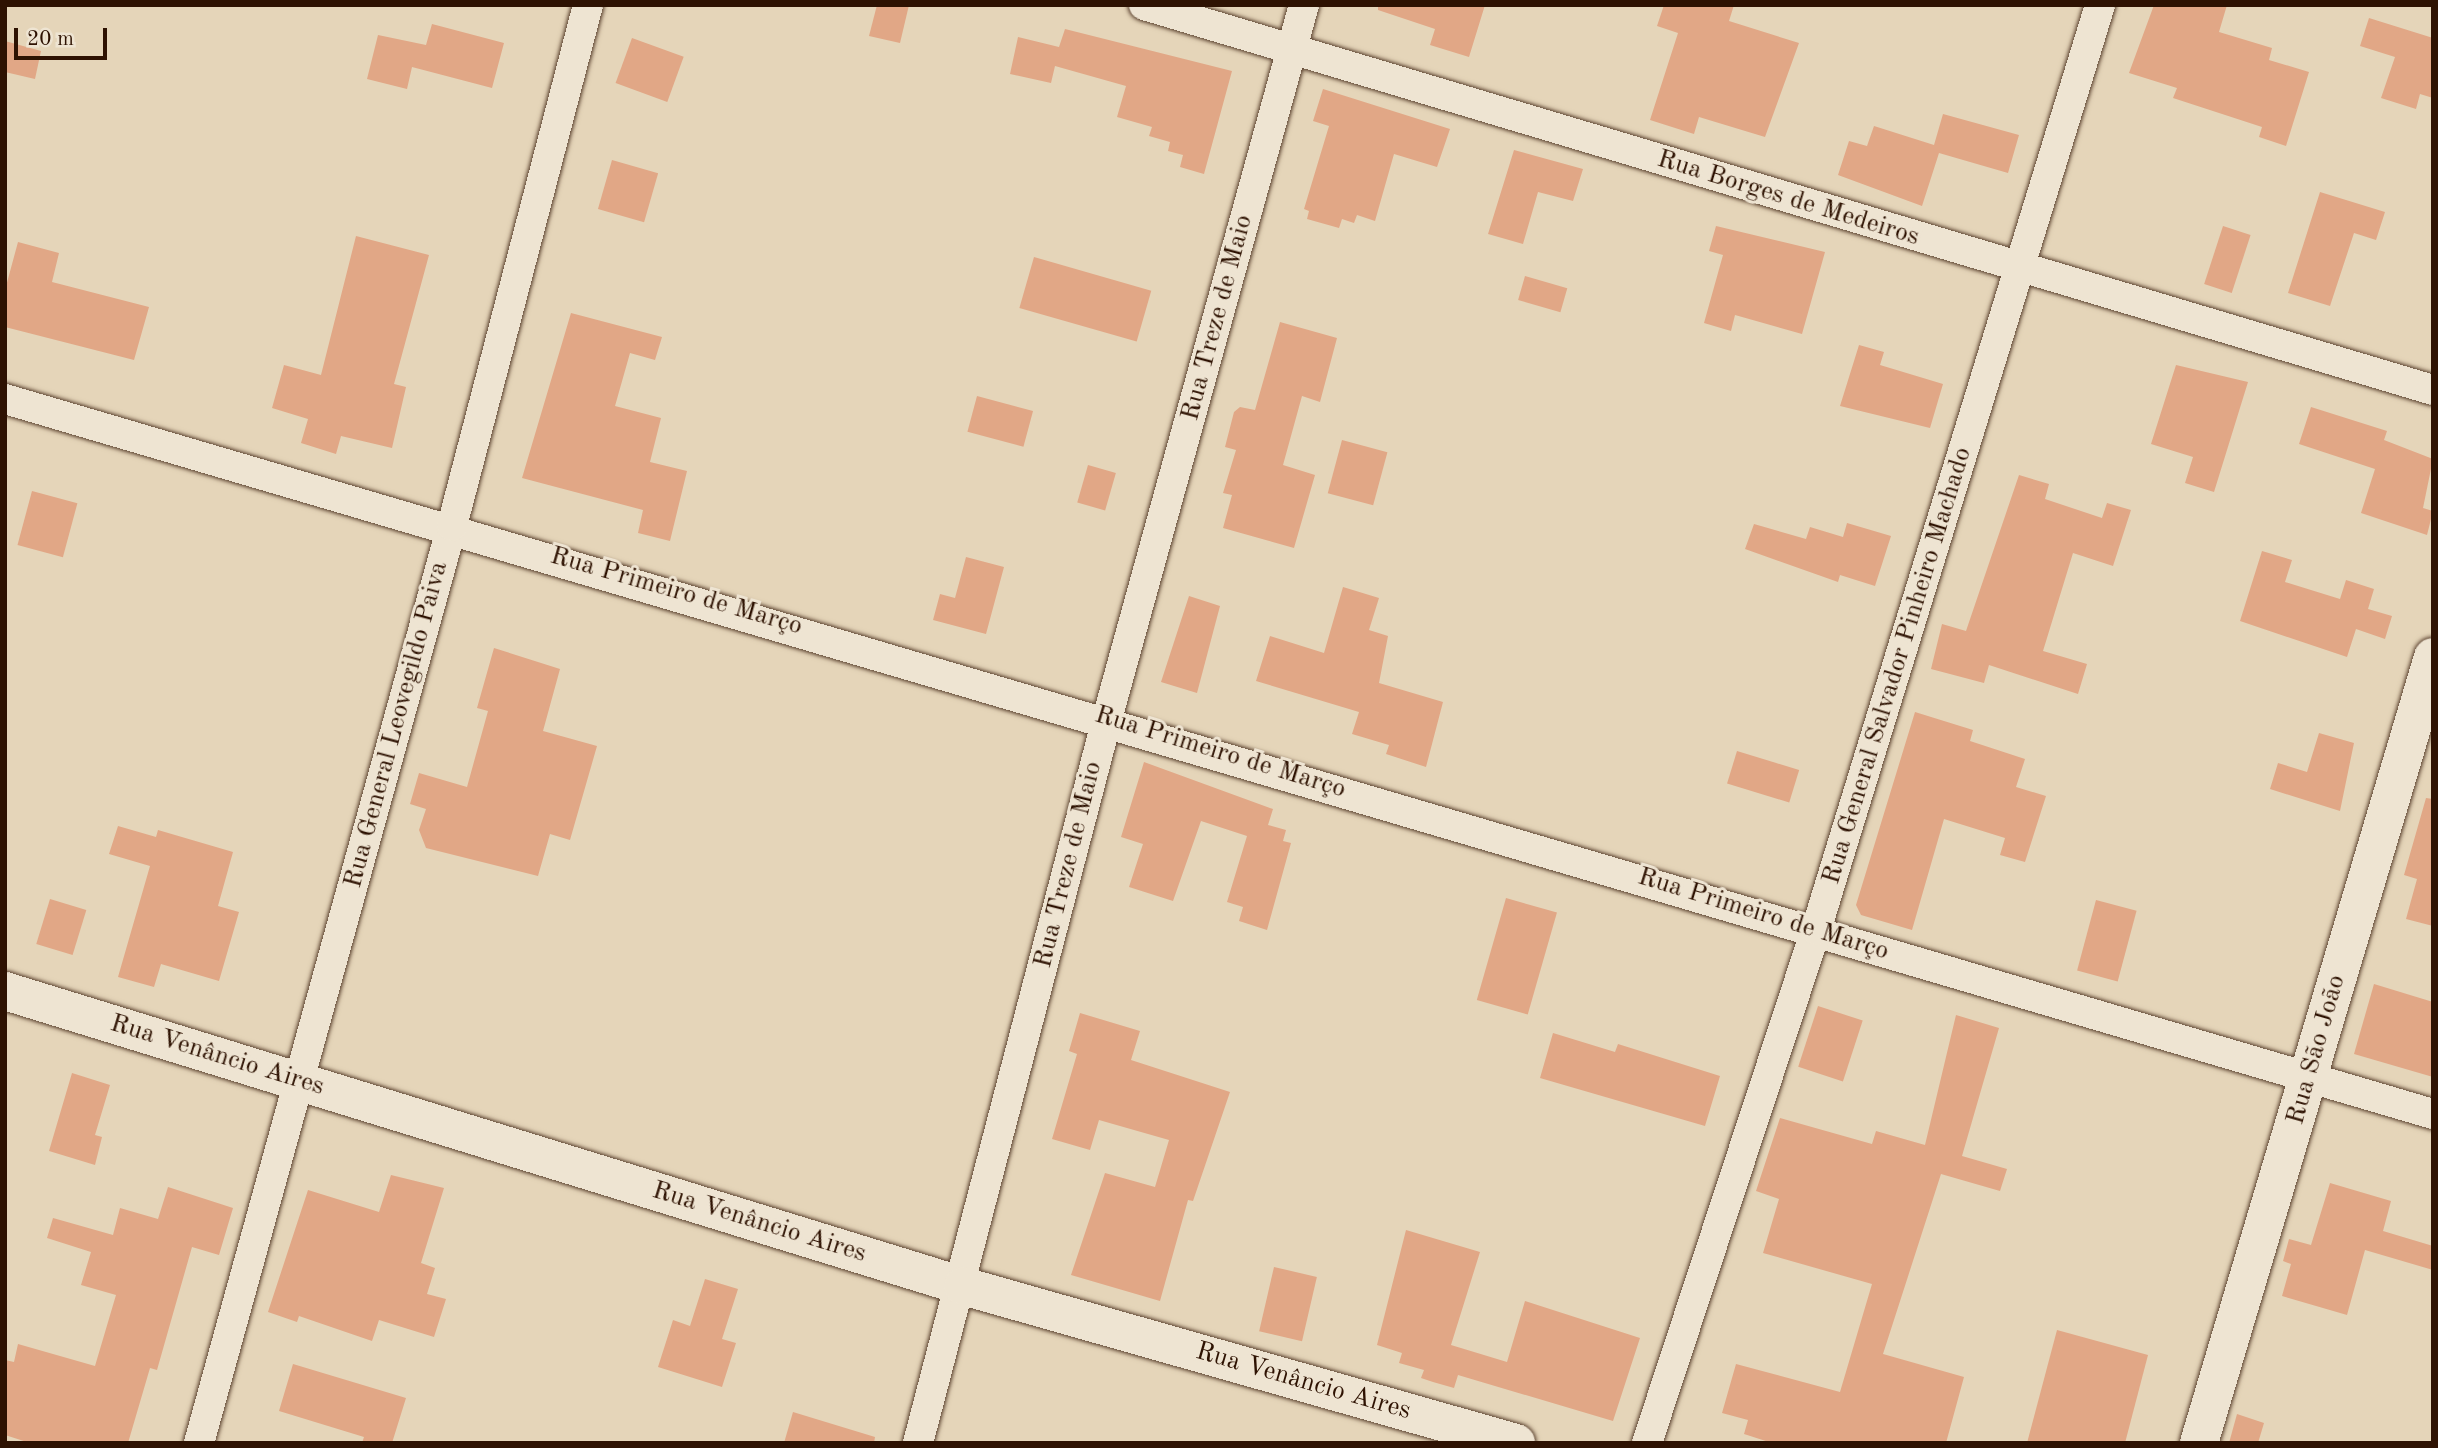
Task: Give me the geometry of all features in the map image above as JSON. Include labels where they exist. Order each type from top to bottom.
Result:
[{"type":"main road","name":"Rua São João","points":[[2199,1443],[2433,657]]},
{"type":"main road","name":"Rua Venâncio Aires","points":[[5,991],[963,1286],[1516,1443]]},
{"type":"street","name":"Rua General Leovegildo Paiva","points":[[199,1443],[452,526],[588,5]]},
{"type":"street","name":"Rua Borges de Medeiros","points":[[1144,5],[2433,390]]},
{"type":"street","name":"Rua Treze de Maio","points":[[919,1443],[963,1286],[1107,719],[1304,5]]},
{"type":"street","name":"Rua General Salvador Pinheiro Machado","points":[[1647,1443],[1816,930],[2022,268],[2100,5]]},
{"type":"street","name":"Rua Primeiro de Março","points":[[5,398],[452,526],[1107,719],[2309,1080],[2433,1114]]},
{"type":"building","points":[[877,5],[909,5],[900,43],[869,36]]},
{"type":"building","points":[[1378,5],[1485,5],[1469,57],[1430,45],[1435,29],[1378,10]]},
{"type":"building","points":[[1664,5],[1734,5],[1729,21],[1799,43],[1765,137],[1699,117],[1694,134],[1650,120],[1678,33],[1657,26]]},
{"type":"building","points":[[2154,5],[2227,5],[2219,32],[2272,48],[2269,60],[2309,72],[2286,146],[2259,137],[2262,127],[2173,98],[2177,88],[2129,73]]},
{"type":"building","points":[[2369,18],[2433,38],[2433,98],[2420,94],[2416,109],[2381,98],[2395,57],[2360,46]]},
{"type":"building","points":[[432,24],[504,43],[492,88],[412,67],[407,89],[367,79],[378,35],[426,45]]},
{"type":"building","points":[[1065,29],[1232,71],[1204,174],[1180,167],[1183,155],[1168,151],[1170,142],[1149,136],[1152,127],[1117,117],[1126,86],[1055,66],[1051,83],[1010,74],[1018,37],[1059,47]]},
{"type":"building","points":[[632,38],[684,57],[667,102],[616,83]]},
{"type":"building","points":[[5,41],[41,51],[35,79],[5,72]]},
{"type":"building","points":[[1323,89],[1450,129],[1437,167],[1394,154],[1375,221],[1357,215],[1354,223],[1342,219],[1339,228],[1307,219],[1309,211],[1304,209],[1329,126],[1313,121]]},
{"type":"building","points":[[1943,114],[2019,135],[2008,173],[1939,153],[1922,206],[1838,175],[1849,141],[1867,146],[1874,126],[1934,145]]},
{"type":"building","points":[[1514,150],[1583,169],[1573,201],[1538,192],[1523,244],[1488,234]]},
{"type":"building","points":[[612,160],[658,173],[644,222],[598,209]]},
{"type":"building","points":[[2320,192],[2385,212],[2376,240],[2354,233],[2330,306],[2288,293]]},
{"type":"building","points":[[1716,226],[1825,252],[1802,334],[1735,315],[1731,331],[1704,323],[1723,255],[1709,251]]},
{"type":"building","points":[[2223,226],[2251,235],[2232,293],[2204,284]]},
{"type":"building","points":[[356,236],[429,255],[394,384],[406,387],[392,448],[341,436],[336,454],[301,443],[308,419],[272,408],[284,365],[321,375]]},
{"type":"building","points":[[18,242],[59,253],[52,282],[149,307],[134,360],[5,327],[5,290]]},
{"type":"building","points":[[1034,257],[1151,291],[1137,342],[1019,308]]},
{"type":"building","points":[[1525,276],[1567,288],[1560,312],[1518,300]]},
{"type":"building","points":[[571,313],[662,337],[655,360],[630,353],[615,406],[661,418],[650,462],[687,471],[670,541],[638,533],[643,510],[522,478]]},
{"type":"building","points":[[1280,322],[1337,338],[1320,402],[1302,396],[1283,465],[1315,475],[1294,548],[1223,528],[1232,495],[1223,493],[1236,450],[1225,447],[1234,412],[1240,407],[1255,410]]},
{"type":"building","points":[[1859,345],[1884,352],[1880,365],[1943,384],[1930,428],[1840,406]]},
{"type":"building","points":[[2176,365],[2248,382],[2214,492],[2185,483],[2193,457],[2151,444]]},
{"type":"building","points":[[977,396],[1033,411],[1023,447],[967,432]]},
{"type":"building","points":[[2311,407],[2387,431],[2384,440],[2433,459],[2423,508],[2433,511],[2427,535],[2361,513],[2375,469],[2299,444]]},
{"type":"building","points":[[1342,440],[1387,452],[1373,505],[1328,493]]},
{"type":"building","points":[[1088,465],[1116,473],[1105,510],[1077,502]]},
{"type":"building","points":[[2019,475],[2049,484],[2045,499],[2102,518],[2107,503],[2131,510],[2113,566],[2073,553],[2043,651],[2087,664],[2078,694],[1989,665],[1984,683],[1931,669],[1942,624],[1966,631]]},
{"type":"building","points":[[32,491],[77,503],[63,557],[18,545]]},
{"type":"building","points":[[1847,523],[1891,536],[1875,586],[1840,575],[1838,582],[1745,549],[1754,524],[1806,539],[1810,527],[1843,537]]},
{"type":"building","points":[[2262,551],[2292,560],[2285,582],[2340,599],[2346,580],[2374,589],[2368,609],[2392,616],[2385,639],[2356,629],[2347,657],[2240,621]]},
{"type":"building","points":[[966,557],[1004,567],[986,634],[933,620],[940,594],[955,598]]},
{"type":"building","points":[[1343,587],[1379,598],[1369,630],[1388,636],[1379,683],[1443,702],[1426,767],[1386,754],[1389,745],[1352,734],[1359,712],[1256,681],[1270,636],[1324,653]]},
{"type":"building","points":[[1189,596],[1220,606],[1197,693],[1161,682]]},
{"type":"building","points":[[494,648],[560,669],[543,731],[597,746],[570,840],[550,834],[538,876],[426,848],[419,830],[426,809],[410,804],[419,773],[467,787],[488,711],[477,708]]},
{"type":"building","points":[[1915,712],[1973,730],[1970,741],[2025,759],[2016,787],[2046,796],[2025,862],[2000,855],[2005,838],[1944,819],[1912,930],[1861,915],[1856,905]]},
{"type":"building","points":[[2319,733],[2354,743],[2340,811],[2270,789],[2278,763],[2307,772]]},
{"type":"building","points":[[1737,751],[1799,770],[1789,803],[1727,784]]},
{"type":"building","points":[[1144,762],[1273,809],[1268,825],[1286,830],[1283,841],[1291,843],[1267,930],[1239,921],[1243,907],[1227,902],[1247,836],[1201,821],[1173,901],[1129,887],[1143,844],[1121,837]]},
{"type":"building","points":[[2426,798],[2433,799],[2433,926],[2406,919],[2417,879],[2404,875]]},
{"type":"building","points":[[118,826],[156,837],[158,830],[233,852],[218,906],[239,912],[219,981],[161,964],[154,987],[118,977],[150,866],[109,854]]},
{"type":"building","points":[[1506,898],[1557,913],[1528,1015],[1477,1000]]},
{"type":"building","points":[[50,899],[86,910],[73,955],[36,944]]},
{"type":"building","points":[[2096,900],[2137,911],[2118,981],[2077,971]]},
{"type":"building","points":[[2374,984],[2433,1002],[2433,1077],[2354,1054]]},
{"type":"building","points":[[1818,1006],[1863,1021],[1843,1081],[1798,1067]]},
{"type":"building","points":[[1080,1013],[1140,1031],[1131,1060],[1230,1092],[1193,1201],[1188,1200],[1160,1301],[1071,1275],[1105,1173],[1155,1187],[1169,1140],[1099,1120],[1090,1150],[1052,1139],[1077,1054],[1069,1051]]},
{"type":"building","points":[[1956,1015],[1999,1028],[1962,1156],[2007,1169],[2000,1191],[1941,1174],[1883,1354],[1964,1377],[1946,1443],[1772,1443],[1744,1434],[1748,1420],[1722,1413],[1736,1364],[1840,1392],[1872,1284],[1763,1253],[1779,1199],[1756,1191],[1780,1118],[1872,1144],[1876,1131],[1925,1145]]},
{"type":"building","points":[[1553,1033],[1615,1052],[1618,1044],[1720,1076],[1705,1126],[1540,1078]]},
{"type":"building","points":[[72,1073],[110,1085],[95,1135],[102,1137],[95,1165],[49,1151]]},
{"type":"building","points":[[391,1175],[444,1188],[421,1263],[435,1268],[427,1294],[446,1299],[434,1337],[379,1320],[372,1341],[299,1316],[297,1322],[268,1312],[308,1190],[379,1212]]},
{"type":"building","points":[[2330,1183],[2391,1201],[2383,1231],[2433,1246],[2433,1270],[2365,1250],[2347,1315],[2282,1296],[2291,1264],[2283,1261],[2289,1239],[2311,1245]]},
{"type":"building","points":[[168,1187],[233,1208],[219,1255],[192,1247],[157,1370],[150,1368],[128,1443],[30,1443],[5,1435],[5,1360],[14,1362],[18,1344],[95,1366],[116,1295],[81,1285],[91,1252],[47,1238],[53,1218],[113,1235],[120,1208],[158,1219]]},
{"type":"building","points":[[1406,1230],[1480,1252],[1451,1345],[1507,1362],[1525,1301],[1640,1338],[1613,1421],[1458,1375],[1454,1388],[1433,1382],[1421,1378],[1424,1370],[1399,1363],[1402,1353],[1377,1345]]},
{"type":"building","points":[[1274,1267],[1317,1277],[1302,1341],[1259,1331]]},
{"type":"building","points":[[705,1279],[738,1289],[722,1339],[736,1343],[722,1387],[658,1367],[673,1320],[690,1326]]},
{"type":"building","points":[[2057,1330],[2148,1355],[2125,1443],[2027,1443]]},
{"type":"building","points":[[293,1364],[406,1398],[392,1443],[362,1443],[364,1437],[279,1411]]},
{"type":"building","points":[[793,1412],[875,1437],[874,1443],[784,1443]]},
{"type":"building","points":[[2237,1414],[2264,1423],[2258,1443],[2229,1443]]}]
